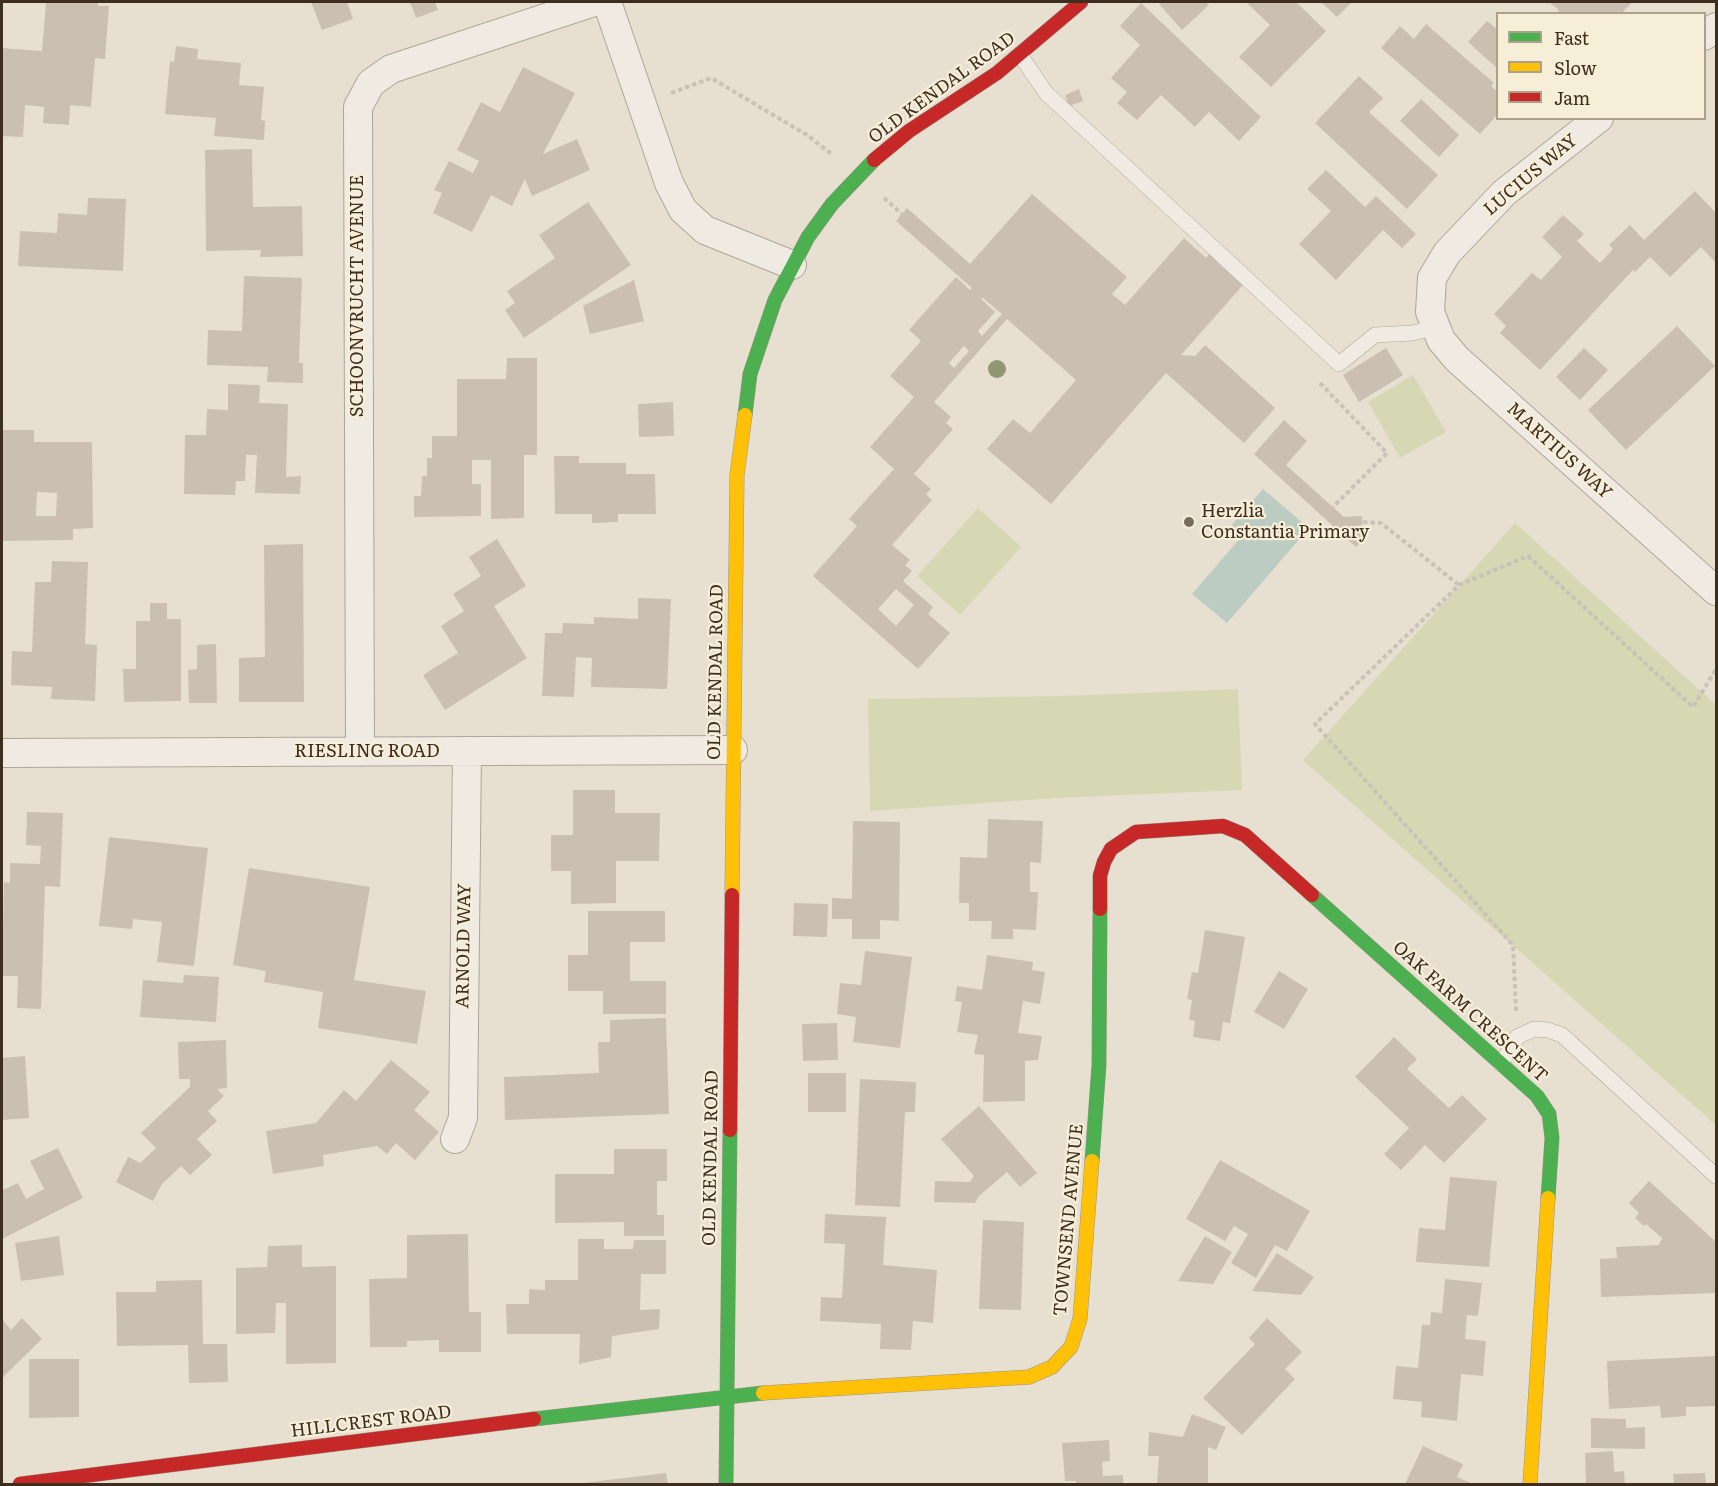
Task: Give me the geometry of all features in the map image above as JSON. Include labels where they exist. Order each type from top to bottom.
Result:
[{"type":"street","name":"SCHOONVRUCHT AVENUE","points":[[360,752],[358,106],[371,83],[391,69],[594,2]]},
{"type":"street","points":[[608,2],[669,183],[688,216],[718,237],[792,266]]},
{"type":"street","name":"OLD KENDAL ROAD","points":[[726,1485],[737,475],[750,374],[767,319],[792,266],[832,204],[859,174],[909,130],[1020,55],[1081,2]]},
{"type":"street","name":"LUCIUS WAY","points":[[1429,295],[1432,278],[1438,265],[1504,193],[1596,120]]},
{"type":"street","name":"MARTIUS WAY","points":[[1429,295],[1435,328],[1448,350],[1716,591]]},
{"type":"street","name":"RIESLING ROAD","points":[[2,753],[733,750]]},
{"type":"street","name":"ARNOLD WAY","points":[[455,1139],[462,1118],[466,751]]},
{"type":"street","name":"OAK FARM CRESCENT","points":[[1111,849],[1136,832],[1223,826],[1245,835],[1502,1064],[1549,1114],[1552,1138],[1530,1485]]},
{"type":"street","name":"TOWNSEND AVENUE","points":[[727,1395],[1029,1377],[1053,1367],[1071,1347],[1080,1319],[1099,1065],[1100,876],[1111,849]]},
{"type":"street","name":"HILLCREST ROAD","points":[[20,1485],[727,1395]]},
{"type":"lane","points":[[1020,55],[1046,93],[1339,364],[1375,334],[1412,333],[1435,328]]},
{"type":"lane","points":[[1502,1064],[1517,1037],[1534,1029],[1548,1030],[1562,1035],[1716,1176]]},
{"type":"path","points":[[642,104],[711,78],[807,135],[859,174],[902,214]]},
{"type":"path","points":[[1333,507],[1387,453],[1320,383],[1339,364]]},
{"type":"path","points":[[1362,522],[1381,523],[1459,585]]},
{"type":"path","points":[[1517,1037],[1513,945],[1315,724],[1459,585],[1528,556],[1693,707],[1716,669]]},
{"type":"green space","points":[[1413,375],[1446,432],[1400,458],[1368,402]]},
{"type":"green space","points":[[978,508],[1021,547],[960,615],[917,576]]},
{"type":"green space","points":[[1515,523],[1716,705],[1716,1125],[1303,760]]},
{"type":"green space","points":[[1238,689],[1242,790],[1056,798],[870,811],[868,699],[1064,696]]},
{"type":"shaded area","points":[[1263,489],[1309,528],[1227,623],[1192,594],[1242,536],[1231,526]]},
{"type":"building","points":[[46,2],[98,2],[98,6],[109,6],[105,59],[95,58],[91,107],[70,105],[69,125],[43,123],[44,107],[25,105],[23,137],[2,136],[2,48],[42,51]]},
{"type":"building","points":[[311,2],[347,2],[353,19],[322,30]]},
{"type":"building","points":[[410,2],[435,2],[438,10],[416,18]]},
{"type":"building","points":[[1162,2],[1206,2],[1209,5],[1182,30],[1159,4]]},
{"type":"building","points":[[1246,2],[1296,2],[1326,31],[1271,87],[1239,57],[1270,25]]},
{"type":"building","points":[[1321,2],[1352,2],[1337,17]]},
{"type":"building","points":[[1549,2],[1632,2],[1623,12],[1558,12],[1559,10]]},
{"type":"building","points":[[1141,3],[1261,117],[1239,141],[1209,112],[1195,127],[1161,95],[1137,120],[1117,103],[1127,92],[1111,78],[1140,45],[1120,26]]},
{"type":"building","points":[[1487,21],[1496,28],[1496,67],[1468,42]]},
{"type":"building","points":[[1426,24],[1494,83],[1491,86],[1496,90],[1496,116],[1480,134],[1381,48],[1400,26],[1414,39]]},
{"type":"building","points":[[176,46],[198,49],[197,59],[241,63],[239,85],[264,87],[261,120],[265,121],[264,140],[214,136],[216,118],[165,114],[170,61],[174,62]]},
{"type":"building","points":[[523,67],[575,93],[543,154],[577,139],[590,170],[532,196],[525,179],[512,206],[491,195],[472,232],[433,213],[442,193],[434,190],[449,161],[473,173],[479,161],[457,150],[481,102],[500,112]]},
{"type":"building","points":[[1359,76],[1383,98],[1369,112],[1438,175],[1407,209],[1315,123]]},
{"type":"building","points":[[1079,89],[1083,101],[1069,106],[1065,95]]},
{"type":"building","points":[[1421,99],[1459,135],[1439,157],[1400,121]]},
{"type":"building","points":[[252,149],[253,207],[302,206],[303,256],[260,257],[261,250],[206,251],[205,150]]},
{"type":"building","points":[[1326,170],[1365,207],[1376,196],[1416,234],[1402,248],[1383,230],[1336,280],[1299,244],[1331,211],[1307,189]]},
{"type":"building","points":[[1695,191],[1716,213],[1716,263],[1701,247],[1670,277],[1650,257],[1635,272],[1633,270],[1540,370],[1500,333],[1506,326],[1494,314],[1532,273],[1541,280],[1562,257],[1542,237],[1563,215],[1584,234],[1577,241],[1600,263],[1613,249],[1609,245],[1630,225],[1644,240]]},
{"type":"building","points":[[1032,194],[1127,277],[1112,294],[1125,305],[1184,238],[1206,258],[1211,252],[1223,262],[1220,265],[1243,285],[1181,355],[1195,356],[1205,345],[1275,408],[1244,443],[1166,373],[1051,504],[987,449],[1013,419],[1030,433],[1076,380],[1007,319],[934,402],[951,417],[946,423],[953,429],[914,474],[931,489],[926,494],[932,500],[892,545],[910,560],[905,565],[912,571],[903,581],[933,607],[928,614],[950,633],[918,669],[813,576],[857,526],[849,519],[894,469],[870,447],[914,397],[890,376],[921,341],[909,330],[956,277],[970,290],[972,288],[896,221],[907,208],[970,264]],"holes":[[[983,298],[1002,314],[982,336],[978,331],[995,312],[981,299]],[[964,346],[969,351],[954,368],[949,363]],[[896,589],[914,605],[896,626],[878,609]]]},
{"type":"building","points":[[88,198],[126,199],[123,271],[18,266],[20,231],[57,233],[58,213],[87,215]]},
{"type":"building","points":[[588,202],[631,265],[524,338],[505,310],[515,303],[507,291],[555,258],[539,235]]},
{"type":"building","points":[[244,276],[302,278],[299,363],[303,363],[303,383],[267,382],[268,367],[207,365],[208,330],[242,331]]},
{"type":"building","points":[[634,280],[644,321],[590,334],[583,306]]},
{"type":"building","points":[[1677,326],[1715,366],[1626,450],[1588,410]]},
{"type":"building","points":[[1386,348],[1403,375],[1359,402],[1343,375]]},
{"type":"building","points":[[1584,348],[1608,370],[1580,400],[1556,377]]},
{"type":"building","points":[[507,358],[537,358],[537,455],[524,455],[524,518],[491,519],[491,460],[472,460],[472,484],[481,484],[481,516],[414,517],[414,496],[421,496],[422,476],[427,476],[427,458],[432,458],[432,436],[457,436],[457,379],[506,379]]},
{"type":"building","points":[[228,384],[260,385],[259,403],[288,404],[286,477],[301,476],[300,494],[255,493],[257,455],[246,455],[245,481],[236,481],[235,495],[184,494],[185,435],[206,435],[207,409],[228,410]]},
{"type":"building","points":[[673,402],[674,436],[639,437],[638,404]]},
{"type":"building","points":[[1284,420],[1307,441],[1286,465],[1344,517],[1362,516],[1363,533],[1367,536],[1356,547],[1254,454]]},
{"type":"building","points":[[2,430],[34,430],[34,442],[92,442],[93,528],[73,529],[73,540],[2,541]],"holes":[[[37,492],[57,493],[56,516],[36,516]]]},
{"type":"building","points":[[554,456],[579,456],[579,463],[626,463],[626,474],[655,474],[656,514],[618,514],[618,522],[592,523],[592,514],[555,514]]},
{"type":"building","points":[[497,539],[526,586],[494,606],[527,658],[445,710],[423,675],[458,653],[441,626],[464,611],[453,594],[481,576],[469,557]]},
{"type":"building","points":[[303,544],[304,702],[239,702],[239,658],[265,657],[264,545]]},
{"type":"building","points":[[52,561],[88,562],[85,644],[97,645],[95,701],[51,699],[52,687],[11,685],[12,651],[32,652],[35,582],[51,582]]},
{"type":"building","points":[[638,598],[671,599],[667,689],[591,687],[592,658],[576,657],[574,697],[542,696],[545,633],[562,633],[563,623],[594,624],[594,617],[638,619]]},
{"type":"building","points":[[150,603],[167,603],[167,619],[181,619],[181,701],[124,702],[123,669],[136,669],[136,621],[150,621]]},
{"type":"building","points":[[216,644],[217,703],[189,703],[188,670],[197,669],[197,645]]},
{"type":"building","points":[[573,790],[615,790],[615,813],[660,813],[659,861],[616,861],[616,903],[571,904],[571,871],[551,871],[551,835],[573,835]]},
{"type":"building","points":[[27,812],[63,813],[60,887],[45,886],[41,1009],[17,1008],[18,976],[2,976],[4,882],[10,883],[10,863],[40,864],[41,846],[26,845]]},
{"type":"building","points":[[988,819],[1043,821],[1041,863],[1030,862],[1030,892],[1038,892],[1036,930],[1013,929],[1013,939],[991,939],[992,921],[969,921],[969,903],[959,903],[960,857],[987,858]]},
{"type":"building","points":[[853,821],[900,822],[899,921],[880,920],[880,939],[852,939],[852,919],[832,919],[832,898],[852,899]]},
{"type":"building","points":[[109,837],[208,848],[194,966],[157,962],[162,922],[133,919],[132,929],[99,926]]},
{"type":"building","points":[[249,868],[370,887],[354,980],[426,991],[417,1044],[318,1028],[323,992],[264,982],[266,971],[233,965]]},
{"type":"building","points":[[794,903],[828,904],[827,937],[793,936]]},
{"type":"building","points":[[588,911],[665,911],[665,942],[630,942],[630,981],[666,981],[666,1014],[603,1014],[603,991],[568,991],[568,955],[588,955]]},
{"type":"building","points":[[1205,930],[1245,937],[1230,1023],[1223,1022],[1220,1041],[1193,1037],[1195,1021],[1189,1020],[1192,1000],[1187,999],[1192,972],[1198,973]]},
{"type":"building","points":[[865,951],[912,957],[900,1048],[853,1042],[856,1017],[837,1014],[840,983],[861,985]]},
{"type":"building","points":[[987,955],[1033,962],[1032,970],[1045,972],[1040,1004],[1023,1001],[1018,1033],[1042,1036],[1038,1060],[1025,1061],[1025,1101],[983,1102],[984,1055],[974,1054],[978,1035],[957,1032],[962,1002],[955,1001],[957,986],[982,990]]},
{"type":"building","points":[[1279,971],[1308,989],[1284,1029],[1254,1012]]},
{"type":"building","points":[[184,975],[219,977],[216,1022],[140,1017],[143,980],[183,983]]},
{"type":"building","points":[[666,1018],[669,1114],[505,1120],[504,1077],[599,1073],[598,1042],[610,1042],[610,1020]]},
{"type":"building","points":[[837,1023],[838,1060],[803,1061],[802,1024]]},
{"type":"building","points":[[1394,1037],[1417,1059],[1407,1069],[1449,1108],[1462,1095],[1487,1119],[1444,1163],[1425,1145],[1401,1170],[1384,1154],[1409,1128],[1355,1077]]},
{"type":"building","points":[[226,1040],[227,1088],[217,1089],[224,1096],[208,1111],[217,1121],[197,1139],[212,1155],[190,1175],[181,1166],[162,1184],[153,1201],[116,1182],[128,1157],[140,1163],[156,1148],[141,1133],[190,1087],[190,1079],[179,1079],[178,1042]]},
{"type":"building","points":[[25,1056],[29,1118],[2,1120],[2,1058]]},
{"type":"building","points":[[391,1060],[430,1092],[414,1110],[439,1132],[415,1160],[396,1143],[387,1154],[377,1146],[323,1155],[324,1166],[273,1174],[266,1131],[316,1123],[344,1090],[356,1101]]},
{"type":"building","points":[[808,1073],[846,1073],[846,1112],[808,1112]]},
{"type":"building","points":[[860,1079],[916,1082],[915,1112],[905,1112],[900,1207],[855,1205]]},
{"type":"building","points":[[979,1106],[1037,1173],[1020,1187],[1007,1172],[979,1196],[975,1203],[934,1202],[935,1181],[970,1182],[974,1176],[941,1139]]},
{"type":"building","points":[[58,1148],[83,1198],[2,1239],[2,1187],[3,1190],[18,1183],[26,1199],[44,1189],[30,1161]]},
{"type":"building","points":[[614,1149],[667,1149],[667,1181],[657,1181],[657,1215],[664,1215],[664,1236],[624,1236],[624,1222],[555,1223],[555,1174],[614,1174]]},
{"type":"building","points":[[1220,1160],[1310,1211],[1287,1251],[1275,1245],[1256,1278],[1231,1263],[1248,1234],[1234,1226],[1225,1241],[1186,1219]]},
{"type":"building","points":[[1450,1177],[1497,1181],[1489,1267],[1416,1262],[1419,1228],[1445,1230]]},
{"type":"building","points":[[1649,1181],[1716,1242],[1716,1293],[1601,1297],[1600,1259],[1617,1258],[1616,1247],[1659,1245],[1662,1238],[1635,1218],[1639,1213],[1629,1203]]},
{"type":"building","points":[[825,1214],[886,1217],[883,1265],[937,1270],[933,1323],[913,1321],[911,1350],[880,1349],[881,1324],[820,1321],[821,1297],[842,1298],[845,1244],[824,1243]]},
{"type":"building","points":[[983,1220],[1024,1222],[1021,1310],[979,1309]]},
{"type":"building","points":[[468,1234],[469,1312],[481,1312],[481,1352],[439,1352],[439,1340],[407,1341],[407,1347],[370,1347],[369,1279],[407,1278],[407,1235]]},
{"type":"building","points":[[59,1236],[64,1275],[21,1281],[15,1243]]},
{"type":"building","points":[[1205,1236],[1232,1252],[1213,1284],[1178,1281]]},
{"type":"building","points":[[578,1239],[604,1239],[604,1249],[633,1249],[634,1240],[666,1240],[666,1274],[641,1274],[640,1310],[660,1309],[659,1329],[612,1336],[611,1357],[579,1364],[580,1334],[507,1334],[506,1304],[529,1304],[529,1289],[545,1290],[545,1280],[578,1280]]},
{"type":"building","points":[[302,1245],[302,1267],[336,1266],[336,1363],[286,1364],[286,1303],[276,1303],[275,1333],[236,1334],[236,1268],[267,1267],[268,1246]]},
{"type":"building","points":[[1277,1253],[1314,1277],[1301,1295],[1252,1291]]},
{"type":"building","points":[[1445,1279],[1482,1283],[1478,1316],[1467,1315],[1465,1339],[1486,1341],[1483,1376],[1461,1374],[1457,1421],[1421,1417],[1422,1402],[1393,1399],[1396,1366],[1418,1368],[1422,1325],[1430,1325],[1431,1312],[1442,1313]]},
{"type":"building","points":[[202,1280],[203,1344],[227,1344],[228,1382],[189,1383],[188,1345],[117,1346],[116,1292],[156,1292],[156,1281]]},
{"type":"building","points":[[22,1318],[42,1339],[2,1378],[2,1319],[11,1330]]},
{"type":"building","points":[[1267,1318],[1302,1352],[1285,1369],[1295,1379],[1242,1435],[1203,1398],[1255,1344],[1249,1338]]},
{"type":"building","points":[[1716,1356],[1716,1406],[1686,1407],[1686,1416],[1661,1418],[1660,1406],[1609,1409],[1607,1361]]},
{"type":"building","points":[[29,1359],[79,1359],[79,1417],[29,1418]]},
{"type":"building","points":[[1192,1414],[1226,1427],[1216,1450],[1208,1447],[1208,1484],[1157,1484],[1159,1456],[1148,1456],[1149,1432],[1183,1437]]},
{"type":"building","points":[[1591,1418],[1626,1419],[1626,1428],[1645,1427],[1645,1449],[1591,1448]]},
{"type":"building","points":[[1109,1440],[1110,1461],[1102,1462],[1103,1476],[1123,1475],[1123,1484],[1076,1484],[1076,1481],[1065,1481],[1062,1443]]},
{"type":"building","points":[[1423,1446],[1463,1464],[1457,1477],[1473,1484],[1405,1484]]},
{"type":"building","points":[[1613,1451],[1614,1472],[1624,1471],[1625,1484],[1586,1484],[1585,1453]]},
{"type":"building","points":[[666,1473],[668,1484],[583,1484],[583,1483]]},
{"type":"building","points":[[1705,1473],[1706,1484],[1674,1484],[1673,1474]]},
{"type":"traffic: fast","points":[[745,415],[750,374],[775,300],[808,237],[832,204],[874,160]]},
{"type":"traffic: fast","points":[[1312,895],[1537,1096],[1549,1114],[1552,1138],[1548,1198]]},
{"type":"traffic: fast","points":[[1092,1161],[1099,1065],[1100,909]]},
{"type":"traffic: fast","points":[[726,1484],[730,1130]]},
{"type":"traffic: fast","points":[[534,1419],[763,1393]]},
{"type":"traffic: slow","points":[[732,895],[737,475],[745,415]]},
{"type":"traffic: slow","points":[[763,1393],[1029,1377],[1052,1367],[1071,1347],[1080,1319],[1092,1161]]},
{"type":"traffic: slow","points":[[1530,1484],[1548,1198]]},
{"type":"traffic: jam","points":[[874,160],[909,131],[997,73],[1081,2]]},
{"type":"traffic: jam","points":[[1100,909],[1100,876],[1104,862],[1111,849],[1136,832],[1223,826],[1245,835],[1312,895]]},
{"type":"traffic: jam","points":[[730,1130],[732,895]]},
{"type":"traffic: jam","points":[[20,1484],[534,1419]]},
{"type":"place","name":"Herzlia Constantia Primary","points":[[1189,522]]}]
